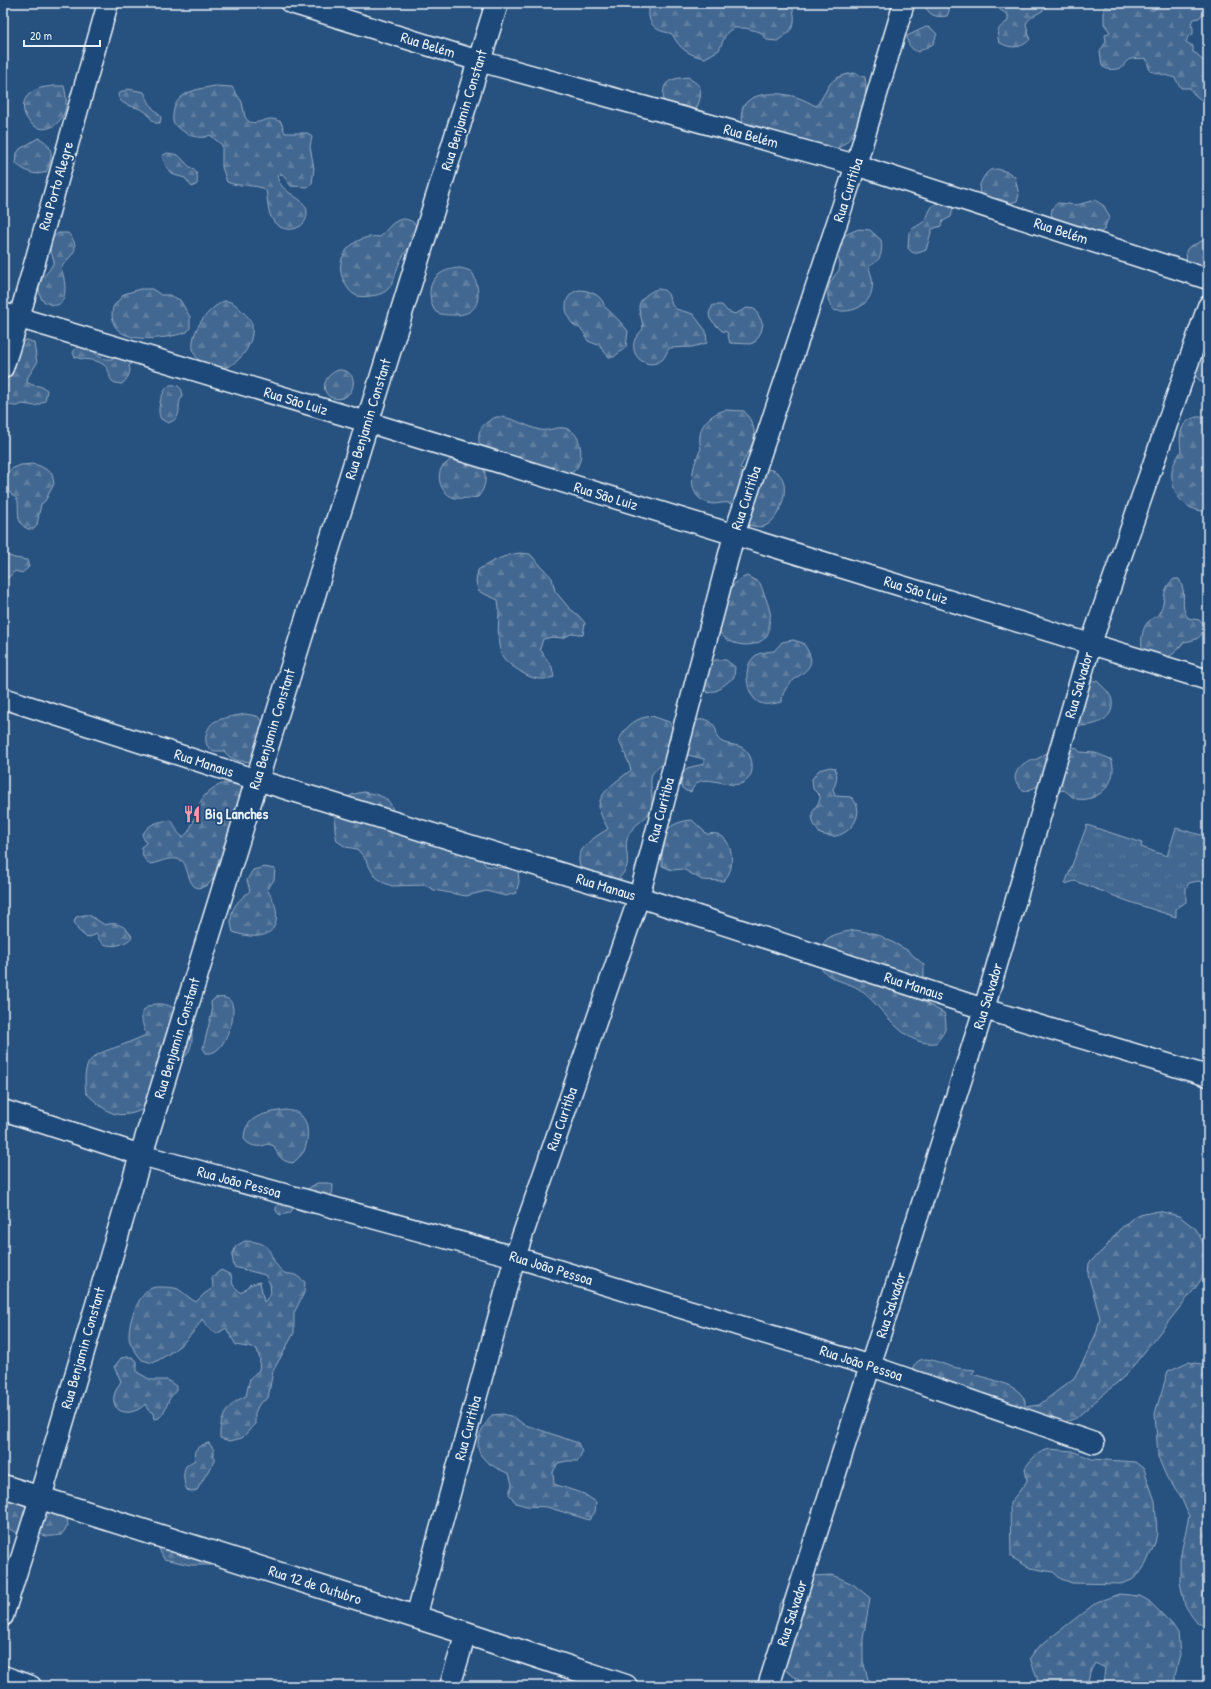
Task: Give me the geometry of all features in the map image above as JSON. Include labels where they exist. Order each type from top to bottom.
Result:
[{"type":"street","name":"Rua Porto Alegre","points":[[3,368],[11,315],[108,3]]},
{"type":"street","name":"Rua Belém","points":[[291,3],[479,61],[856,165],[1208,279]]},
{"type":"street","name":"Rua Benjamin Constant","points":[[3,1616],[40,1498],[141,1155],[497,3]]},
{"type":"street","name":"Rua Curitiba","points":[[416,1617],[515,1257],[639,897],[734,535],[856,165],[904,3]]},
{"type":"street","name":"Rua Salvador","points":[[768,1686],[984,1009],[1091,644],[1208,306]]},
{"type":"street","name":"Rua São Luiz","points":[[11,315],[367,422],[1208,680]]},
{"type":"street","name":"Rua Manaus","points":[[3,698],[257,780],[639,897],[984,1009],[1208,1076]]},
{"type":"street","name":"Rua João Pessoa","points":[[3,1110],[141,1155],[515,1257],[871,1366],[1094,1443]]},
{"type":"street","name":"Rua 12 de Outubro","points":[[3,1486],[466,1633],[626,1686]]},
{"type":"street","points":[[450,1686],[466,1633]]},
{"type":"street","points":[[3,1676],[31,1686]]},
{"type":"green space","points":[[651,3],[791,3],[794,21],[791,29],[777,41],[767,40],[760,32],[745,28],[735,28],[730,30],[726,34],[719,50],[705,58],[689,53],[678,44],[672,34],[660,31],[654,27],[649,17]]},
{"type":"green space","points":[[923,3],[949,3],[949,11],[947,16],[932,15]]},
{"type":"green space","points":[[997,3],[1049,3],[1044,10],[1028,20],[1026,24],[1030,39],[1023,45],[1011,47],[999,42],[997,35],[998,32],[1000,27],[1008,21],[1008,15],[999,9]]},
{"type":"green space","points":[[1107,3],[1145,3],[1148,8],[1154,10],[1159,3],[1208,3],[1208,8],[1199,18],[1194,19],[1191,23],[1193,34],[1188,37],[1186,42],[1193,46],[1193,52],[1202,60],[1208,61],[1208,102],[1197,97],[1190,88],[1181,88],[1175,78],[1150,71],[1146,58],[1130,59],[1123,67],[1114,69],[1107,69],[1102,66],[1100,51],[1106,42],[1105,35],[1110,32],[1104,24],[1104,9]]},
{"type":"green space","points":[[926,27],[931,28],[937,34],[933,44],[918,52],[910,46],[907,36]]},
{"type":"green space","points":[[854,73],[865,77],[866,88],[864,110],[856,130],[850,139],[842,146],[832,151],[744,125],[742,114],[744,106],[749,100],[757,96],[767,94],[787,95],[804,100],[816,106],[833,80],[838,77]]},
{"type":"green space","points":[[688,77],[698,85],[701,92],[700,99],[694,111],[664,104],[663,97],[667,83],[675,79]]},
{"type":"green space","points":[[53,86],[64,86],[66,95],[65,111],[61,119],[52,127],[42,129],[34,126],[28,120],[24,112],[24,103],[28,95],[38,89]]},
{"type":"green space","points":[[215,86],[232,87],[242,102],[245,117],[249,122],[254,123],[272,119],[281,122],[285,133],[308,133],[312,137],[310,147],[314,168],[312,184],[307,187],[291,186],[282,174],[277,175],[279,182],[283,187],[305,206],[307,217],[304,223],[300,226],[289,229],[278,226],[270,215],[266,190],[227,182],[222,167],[222,145],[210,135],[205,137],[195,137],[190,135],[176,126],[173,122],[173,112],[179,99],[198,89]]},
{"type":"green space","points":[[128,89],[144,92],[151,106],[161,117],[160,123],[155,123],[144,111],[124,104],[121,101],[118,94]]},
{"type":"green space","points":[[38,138],[44,141],[50,148],[51,158],[46,172],[34,174],[16,164],[17,153],[20,149]]},
{"type":"green space","points":[[167,153],[178,155],[195,171],[197,176],[197,184],[192,187],[185,178],[174,175],[166,166],[162,156]]},
{"type":"green space","points":[[997,169],[1008,172],[1015,177],[1019,195],[1017,201],[1009,202],[981,195],[979,189],[984,176],[990,170]]},
{"type":"green space","points":[[1095,200],[1104,206],[1110,218],[1107,221],[1104,230],[1091,238],[1054,221],[1051,214],[1052,209],[1058,203],[1077,205]]},
{"type":"green space","points":[[939,201],[954,203],[951,217],[943,221],[941,226],[932,229],[926,250],[919,253],[910,251],[908,248],[909,232],[926,219],[929,211]]},
{"type":"green space","points":[[402,219],[414,223],[416,231],[399,264],[389,288],[385,292],[379,294],[364,297],[355,295],[346,285],[341,274],[343,256],[354,243],[362,239],[380,237],[392,224]]},
{"type":"green space","points":[[859,229],[870,230],[881,240],[882,248],[879,259],[869,266],[872,278],[871,294],[862,305],[856,309],[849,311],[833,310],[828,298],[828,290],[840,267],[835,246],[843,237]]},
{"type":"green space","points":[[58,233],[68,233],[73,239],[75,249],[61,268],[65,283],[65,290],[64,297],[57,305],[42,300],[39,293],[39,288],[42,279],[54,261],[50,248],[50,240]]},
{"type":"green space","points":[[1208,238],[1208,277],[1187,266],[1186,251],[1189,247]]},
{"type":"green space","points":[[460,268],[469,271],[474,275],[478,293],[476,304],[471,311],[461,315],[440,314],[434,310],[431,301],[430,294],[433,282],[441,273]]},
{"type":"green space","points":[[140,289],[152,289],[161,295],[169,295],[180,300],[190,317],[190,328],[187,332],[164,337],[138,338],[126,335],[118,329],[113,320],[113,307],[124,294]]},
{"type":"green space","points":[[658,289],[664,290],[668,294],[672,305],[676,309],[693,314],[706,331],[707,343],[692,347],[669,348],[663,359],[652,364],[641,361],[637,357],[634,352],[634,346],[635,339],[643,329],[639,309],[640,302],[648,294]]},
{"type":"green space","points":[[579,290],[589,292],[599,297],[604,306],[628,331],[626,347],[614,357],[609,357],[598,345],[588,341],[583,331],[569,319],[566,309],[567,299],[574,292]]},
{"type":"green space","points":[[224,301],[234,304],[248,318],[252,324],[252,334],[250,342],[241,357],[228,366],[220,368],[212,367],[201,361],[194,354],[193,344],[195,334],[207,314]]},
{"type":"green space","points":[[713,305],[722,305],[727,311],[735,314],[747,308],[755,309],[763,324],[761,332],[755,342],[750,344],[730,343],[727,332],[722,331],[710,319],[709,313]]},
{"type":"green space","points":[[1208,332],[1208,387],[1197,378],[1191,369]]},
{"type":"green space","points":[[28,340],[34,343],[37,363],[28,377],[27,382],[47,390],[45,401],[36,406],[22,404],[18,406],[11,406],[6,402],[3,359],[17,341]]},
{"type":"green space","points":[[80,345],[89,345],[96,354],[103,358],[112,359],[123,356],[132,362],[129,366],[129,373],[126,380],[122,384],[113,382],[107,368],[101,363],[94,360],[75,357],[73,353]]},
{"type":"green space","points":[[339,370],[346,371],[351,375],[353,380],[353,386],[350,392],[340,399],[329,396],[325,388],[326,380],[329,376]]},
{"type":"green space","points":[[170,385],[179,387],[182,390],[183,396],[179,404],[177,418],[168,423],[161,419],[159,406],[164,392]]},
{"type":"green space","points":[[725,410],[744,411],[753,426],[754,440],[740,468],[745,471],[762,469],[770,470],[778,473],[782,478],[784,485],[783,501],[776,516],[765,526],[758,527],[744,523],[737,510],[731,504],[713,504],[704,501],[697,496],[694,490],[692,482],[693,473],[697,456],[701,449],[701,429],[713,416]]},
{"type":"green space","points":[[496,417],[507,418],[540,430],[566,428],[570,430],[575,434],[580,447],[580,462],[577,468],[566,474],[480,447],[479,436],[481,428],[487,422]]},
{"type":"green space","points":[[1197,417],[1208,417],[1207,511],[1192,508],[1180,500],[1176,494],[1172,479],[1173,466],[1181,451],[1180,435],[1182,430],[1187,422]]},
{"type":"green space","points":[[455,456],[483,465],[485,482],[483,490],[478,497],[455,498],[443,490],[439,476],[440,471],[442,467]]},
{"type":"green space","points":[[33,464],[52,473],[54,484],[45,501],[41,504],[37,525],[34,529],[28,529],[24,527],[20,521],[18,514],[18,502],[8,490],[7,481],[8,474],[11,469],[21,465]]},
{"type":"green space","points":[[520,553],[530,554],[552,578],[555,591],[569,608],[585,623],[583,635],[573,633],[563,638],[553,637],[543,639],[540,649],[552,667],[554,677],[537,679],[521,672],[504,659],[498,640],[498,600],[478,591],[476,581],[478,570],[498,559]]},
{"type":"green space","points":[[3,554],[27,560],[29,567],[22,573],[15,571],[3,580]]},
{"type":"green space","points":[[747,576],[760,583],[770,615],[768,633],[763,639],[748,645],[729,641],[722,635],[717,627],[716,617],[717,608],[720,601],[737,582]]},
{"type":"green space","points":[[1174,579],[1179,579],[1182,585],[1185,613],[1188,618],[1199,620],[1203,623],[1203,632],[1196,639],[1184,642],[1175,653],[1167,657],[1144,654],[1142,642],[1143,630],[1147,623],[1159,613],[1163,604],[1165,591]]},
{"type":"green space","points":[[793,640],[803,643],[809,653],[811,660],[810,665],[790,683],[785,690],[782,702],[763,704],[757,702],[750,691],[748,684],[747,676],[750,662],[758,654],[774,651],[782,642]]},
{"type":"green space","points":[[715,660],[726,660],[735,667],[734,677],[718,690],[708,693],[701,686],[707,667]]},
{"type":"green space","points":[[1091,681],[1097,681],[1108,692],[1112,701],[1112,708],[1105,719],[1100,722],[1079,726],[1073,725],[1080,685]]},
{"type":"green space","points":[[245,714],[257,716],[269,727],[253,762],[234,759],[227,755],[224,751],[214,751],[207,746],[206,737],[208,728],[214,722]]},
{"type":"green space","points":[[652,716],[669,722],[673,736],[665,760],[654,771],[651,778],[651,808],[647,816],[634,827],[629,834],[626,847],[626,868],[623,874],[616,881],[582,875],[579,856],[582,850],[592,840],[608,829],[600,812],[599,805],[601,799],[604,793],[614,783],[631,770],[619,740],[628,726],[632,723],[641,718]]},
{"type":"green space","points":[[703,719],[714,725],[719,740],[741,747],[748,753],[752,762],[752,771],[748,779],[743,783],[729,784],[707,780],[701,781],[695,785],[691,792],[686,791],[681,787],[681,776],[687,768],[704,764],[704,759],[688,755],[685,751],[692,722]]},
{"type":"green space","points":[[1065,744],[1076,748],[1080,752],[1095,753],[1111,759],[1113,775],[1106,788],[1100,794],[1085,799],[1077,799],[1072,797],[1064,790],[1054,792],[1041,785],[1026,791],[1021,789],[1015,779],[1019,768],[1028,761],[1037,759],[1050,750]]},
{"type":"green space","points":[[830,767],[835,768],[837,774],[833,789],[835,796],[851,797],[858,808],[858,814],[853,825],[842,834],[836,836],[820,834],[812,820],[814,809],[820,796],[813,789],[812,779],[819,770]]},
{"type":"green space","points":[[225,783],[240,785],[246,791],[229,854],[219,858],[215,875],[211,882],[203,887],[198,888],[194,886],[189,878],[184,864],[178,859],[170,859],[151,864],[146,861],[141,847],[146,843],[142,835],[148,828],[157,822],[171,820],[179,834],[183,837],[190,829],[198,806],[204,796],[213,788]]},
{"type":"green space","points":[[364,792],[385,798],[391,804],[394,816],[481,856],[485,865],[518,871],[519,882],[516,893],[506,896],[486,891],[466,896],[434,890],[425,885],[392,886],[382,882],[374,875],[364,857],[357,849],[346,847],[337,841],[335,832],[335,815],[341,802],[354,794]]},
{"type":"green space","points":[[692,820],[707,834],[722,836],[729,845],[732,863],[728,875],[723,881],[702,880],[683,869],[672,870],[662,866],[662,834],[676,824],[683,821]]},
{"type":"green space","points":[[1087,825],[1142,843],[1141,847],[1167,856],[1176,828],[1208,837],[1208,884],[1198,881],[1189,883],[1186,888],[1186,902],[1176,909],[1176,917],[1130,902],[1075,881],[1065,884]]},
{"type":"green space","points":[[264,867],[275,869],[274,880],[267,889],[274,901],[276,909],[274,926],[270,932],[264,935],[249,936],[233,932],[231,925],[232,913],[236,904],[250,891],[247,880],[253,870]]},
{"type":"green space","points":[[89,915],[105,925],[120,925],[130,933],[132,937],[124,943],[113,946],[103,943],[97,934],[87,938],[78,930],[74,922],[76,917]]},
{"type":"green space","points":[[855,930],[877,934],[907,950],[924,965],[924,976],[918,985],[916,995],[924,1002],[944,1013],[945,1018],[945,1029],[936,1043],[924,1043],[913,1039],[894,1024],[859,989],[832,977],[819,966],[821,949],[827,939],[838,934]]},
{"type":"green space","points":[[215,998],[226,998],[230,1000],[233,1007],[232,1022],[226,1038],[220,1047],[212,1053],[206,1053],[203,1048],[212,1012],[211,1002]]},
{"type":"green space","points":[[164,1004],[172,1007],[186,1018],[192,1033],[192,1042],[189,1051],[143,1109],[134,1113],[119,1115],[112,1113],[100,1106],[86,1093],[85,1080],[88,1064],[92,1058],[98,1054],[146,1035],[142,1020],[143,1012],[149,1006]]},
{"type":"green space","points":[[285,1110],[298,1113],[302,1116],[305,1120],[307,1130],[307,1141],[304,1151],[293,1163],[281,1158],[274,1146],[268,1144],[255,1146],[249,1144],[244,1139],[245,1131],[252,1120],[264,1114]]},
{"type":"green space","points":[[317,1183],[328,1183],[333,1185],[332,1194],[329,1201],[318,1214],[308,1213],[293,1208],[290,1213],[280,1215],[276,1211],[276,1206],[281,1202],[298,1195]]},
{"type":"green space","points":[[1158,1211],[1179,1216],[1196,1229],[1206,1248],[1208,1269],[1196,1287],[1126,1375],[1076,1418],[1055,1426],[909,1377],[916,1363],[920,1360],[930,1360],[956,1368],[975,1370],[972,1374],[1006,1384],[1014,1388],[1024,1399],[1025,1407],[1039,1405],[1074,1378],[1097,1331],[1100,1318],[1088,1274],[1089,1263],[1105,1248],[1119,1230],[1135,1216]]},
{"type":"green space","points":[[245,1241],[255,1242],[267,1247],[274,1261],[283,1272],[293,1274],[305,1282],[304,1293],[294,1313],[294,1333],[273,1371],[268,1398],[259,1404],[255,1413],[255,1424],[242,1438],[230,1441],[220,1438],[221,1424],[230,1407],[246,1396],[250,1378],[259,1370],[260,1360],[257,1349],[236,1345],[226,1328],[217,1334],[208,1328],[202,1319],[181,1345],[153,1363],[142,1360],[130,1342],[129,1336],[132,1319],[139,1301],[150,1289],[156,1287],[176,1288],[196,1302],[213,1288],[212,1277],[221,1270],[231,1275],[233,1285],[241,1293],[249,1285],[260,1282],[264,1302],[271,1294],[270,1284],[265,1275],[234,1267],[232,1256],[236,1246]]},
{"type":"green space","points":[[132,1357],[137,1361],[137,1372],[151,1380],[167,1380],[176,1386],[176,1392],[170,1397],[162,1415],[159,1418],[154,1419],[153,1413],[148,1410],[145,1404],[136,1411],[130,1412],[125,1412],[116,1407],[114,1403],[114,1396],[121,1381],[114,1367],[121,1358]]},
{"type":"green space","points":[[1188,1362],[1208,1365],[1208,1628],[1198,1623],[1185,1606],[1180,1582],[1180,1558],[1189,1516],[1180,1495],[1167,1478],[1158,1457],[1155,1413],[1168,1371]]},
{"type":"green space","points":[[503,1414],[514,1417],[523,1424],[578,1443],[582,1452],[578,1461],[558,1463],[553,1472],[554,1484],[584,1494],[596,1502],[595,1512],[589,1520],[547,1507],[526,1506],[516,1503],[509,1494],[512,1484],[509,1474],[486,1461],[479,1451],[478,1445],[481,1431],[492,1415]]},
{"type":"green space","points":[[209,1443],[214,1450],[214,1461],[197,1490],[192,1492],[187,1490],[184,1478],[186,1466],[195,1460],[195,1450],[197,1448]]},
{"type":"green space","points":[[1050,1449],[1072,1451],[1092,1459],[1135,1462],[1144,1469],[1155,1501],[1157,1533],[1155,1543],[1146,1564],[1140,1573],[1132,1580],[1121,1584],[1072,1583],[1061,1579],[1053,1572],[1030,1568],[1011,1557],[1010,1503],[1027,1481],[1025,1468],[1038,1454]]},
{"type":"green space","points":[[3,1485],[67,1515],[68,1526],[61,1535],[52,1536],[42,1535],[32,1526],[27,1534],[17,1533],[8,1528],[7,1517],[3,1513]]},
{"type":"green space","points":[[172,1534],[195,1534],[207,1538],[212,1542],[219,1557],[213,1565],[190,1565],[164,1559],[159,1549],[162,1539]]},
{"type":"green space","points":[[3,1557],[14,1571],[3,1590]]},
{"type":"green space","points":[[832,1575],[853,1584],[870,1598],[863,1639],[863,1661],[870,1686],[800,1686],[799,1680],[781,1667],[778,1626],[779,1605],[795,1587],[812,1576]]},
{"type":"green space","points":[[1119,1594],[1140,1596],[1149,1601],[1172,1624],[1178,1633],[1180,1654],[1175,1676],[1175,1686],[1103,1686],[1105,1668],[1095,1663],[1090,1672],[1087,1686],[1040,1686],[1030,1658],[1037,1648],[1097,1602]]},
{"type":"place","name":"Big Lanches","points":[[192,814]]}]
